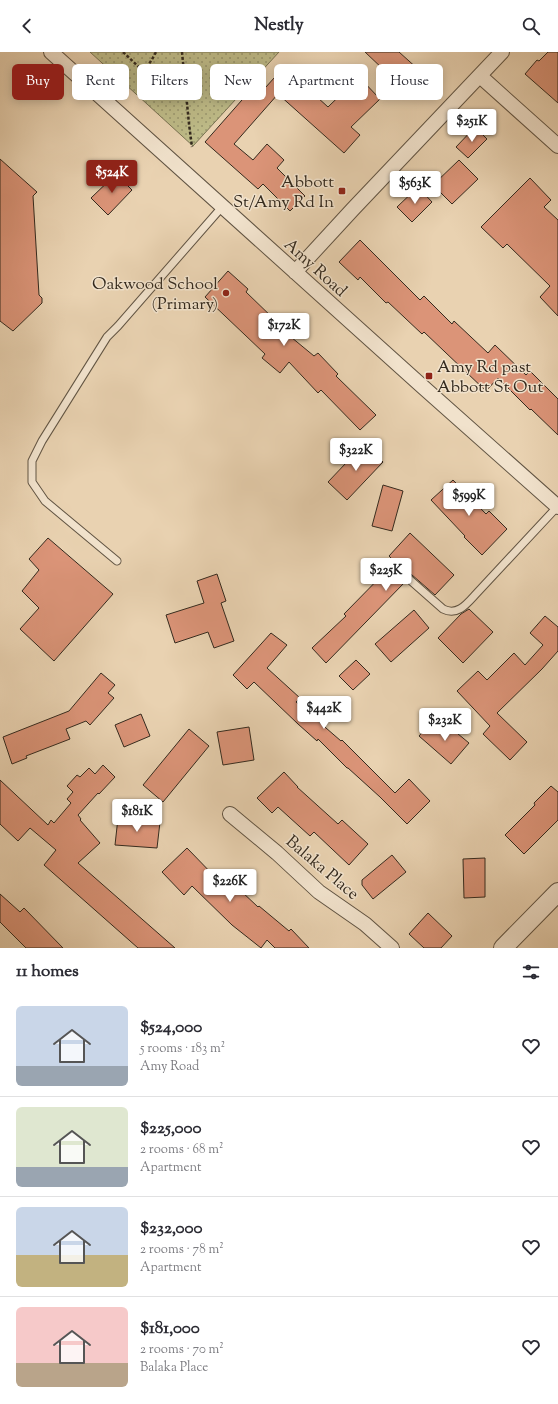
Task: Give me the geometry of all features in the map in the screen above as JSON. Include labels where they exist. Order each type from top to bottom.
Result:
[{"type":"street","name":"Amy Road","points":[[51,52],[222,207],[558,506]]},
{"type":"street","points":[[295,272],[502,52]]},
{"type":"street","points":[[480,76],[558,146]]},
{"type":"street","name":"Balaka Place","points":[[230,814],[277,853],[319,892],[365,924],[392,948]]},
{"type":"street","points":[[503,948],[558,892]]},
{"type":"lane","points":[[117,561],[45,501],[32,482],[32,461],[42,441],[107,337],[222,207]]},
{"type":"lane","points":[[400,572],[443,609],[447,611],[457,611],[470,600],[558,506]]},
{"type":"path","points":[[123,52],[141,69],[150,64],[156,52]]},
{"type":"path","points":[[182,52],[192,147]]},
{"type":"shaded area","points":[[90,52],[279,52],[266,66],[266,64],[210,64],[210,100],[235,100],[193,146],[143,100],[202,100],[202,64],[137,64],[137,95],[129,88],[129,64],[103,64]]},
{"type":"building","points":[[365,52],[399,52],[412,64],[378,64]]},
{"type":"building","points":[[548,52],[558,52],[558,103],[525,74],[537,60],[539,61]]},
{"type":"building","points":[[274,78],[274,99],[234,144],[253,160],[267,144],[284,160],[277,168],[305,196],[290,211],[263,184],[258,189],[205,142],[242,100],[266,100],[266,87]]},
{"type":"building","points":[[368,86],[376,95],[376,100],[379,100],[351,127],[360,135],[344,153],[285,100],[320,100],[328,107],[335,100],[368,100]]},
{"type":"building","points":[[475,127],[487,139],[468,158],[456,147]]},
{"type":"building","points":[[0,159],[37,192],[33,196],[39,295],[42,298],[42,303],[13,331],[0,321]]},
{"type":"building","points":[[459,160],[478,179],[452,204],[433,185]]},
{"type":"building","points":[[116,174],[132,190],[108,215],[91,198]]},
{"type":"building","points":[[530,178],[551,200],[544,207],[558,220],[558,316],[540,297],[550,286],[507,244],[503,248],[481,227]]},
{"type":"building","points":[[418,187],[432,202],[412,222],[397,207]]},
{"type":"building","points":[[360,240],[420,300],[424,296],[452,324],[454,321],[488,353],[495,345],[526,375],[530,371],[558,399],[558,435],[498,378],[486,391],[424,332],[422,334],[388,302],[386,303],[360,277],[358,280],[339,262]]},
{"type":"building","points":[[228,271],[248,289],[246,292],[276,321],[274,323],[314,356],[318,353],[338,374],[336,376],[376,415],[360,430],[321,390],[318,393],[289,362],[280,373],[262,358],[265,354],[205,297]]},
{"type":"building","points":[[364,444],[383,462],[347,500],[328,482]]},
{"type":"building","points":[[453,480],[486,514],[489,511],[507,529],[482,555],[431,500]]},
{"type":"building","points":[[383,485],[403,491],[392,531],[372,526]]},
{"type":"building","points":[[410,533],[454,575],[435,595],[404,568],[398,568],[396,574],[405,582],[326,663],[312,648],[346,616],[344,614],[395,562],[389,556]]},
{"type":"building","points":[[48,538],[113,594],[54,661],[20,629],[39,608],[22,591],[39,570],[29,559]]},
{"type":"building","points":[[217,574],[226,601],[221,603],[234,641],[214,648],[208,632],[175,643],[166,615],[204,603],[197,581]]},
{"type":"building","points":[[469,609],[493,632],[463,663],[438,638],[461,614]]},
{"type":"building","points":[[414,610],[429,628],[391,662],[375,644]]},
{"type":"building","points":[[545,616],[558,627],[558,651],[542,669],[497,713],[527,742],[510,760],[483,734],[490,726],[457,691],[478,671],[487,680],[514,653],[525,665],[543,645],[530,633]]},
{"type":"building","points":[[271,633],[287,645],[267,668],[300,698],[296,702],[341,741],[342,740],[395,793],[409,779],[430,801],[407,824],[318,739],[317,741],[254,682],[247,689],[233,675]]},
{"type":"building","points":[[356,660],[370,674],[353,690],[339,676]]},
{"type":"building","points":[[101,673],[115,685],[108,693],[114,698],[90,725],[86,721],[66,729],[70,739],[26,756],[27,758],[12,764],[3,737],[69,711]]},
{"type":"building","points":[[141,714],[150,736],[124,747],[115,725]]},
{"type":"building","points":[[446,724],[469,743],[451,764],[419,736],[428,726],[437,734]]},
{"type":"building","points":[[249,727],[254,760],[223,765],[217,732]]},
{"type":"building","points":[[189,729],[209,746],[163,802],[143,785]]},
{"type":"building","points":[[103,765],[115,777],[78,815],[81,819],[80,820],[100,843],[78,863],[175,948],[138,948],[44,865],[56,850],[30,828],[18,841],[0,824],[0,780],[48,825],[51,820],[54,823],[71,803],[67,799],[73,792],[67,786],[77,775],[80,777],[89,768],[95,774]]},
{"type":"building","points":[[284,772],[297,787],[338,824],[342,820],[368,844],[349,865],[314,832],[310,836],[278,807],[272,813],[257,798]]},
{"type":"building","points":[[551,786],[558,792],[558,820],[524,854],[505,835],[535,805],[534,803]]},
{"type":"building","points":[[118,818],[160,822],[157,848],[115,845]]},
{"type":"building","points":[[187,848],[218,880],[223,874],[258,907],[259,906],[289,931],[291,929],[309,948],[275,948],[267,940],[261,948],[232,925],[192,886],[184,895],[162,872]]},
{"type":"building","points":[[392,855],[406,872],[373,899],[362,885],[362,880]]},
{"type":"building","points":[[485,858],[485,897],[464,898],[463,859]]},
{"type":"building","points":[[0,894],[20,912],[24,908],[63,948],[26,948],[0,922]]},
{"type":"building","points":[[428,913],[452,936],[441,948],[424,948],[409,934]]},
{"type":"place","name":"Abbott St/Amy Rd In","points":[[342,191]]},
{"type":"place","name":"Oakwood School (Primary)","points":[[226,293]]},
{"type":"place","name":"Amy Rd past Abbott St Out","points":[[429,376]]}]
